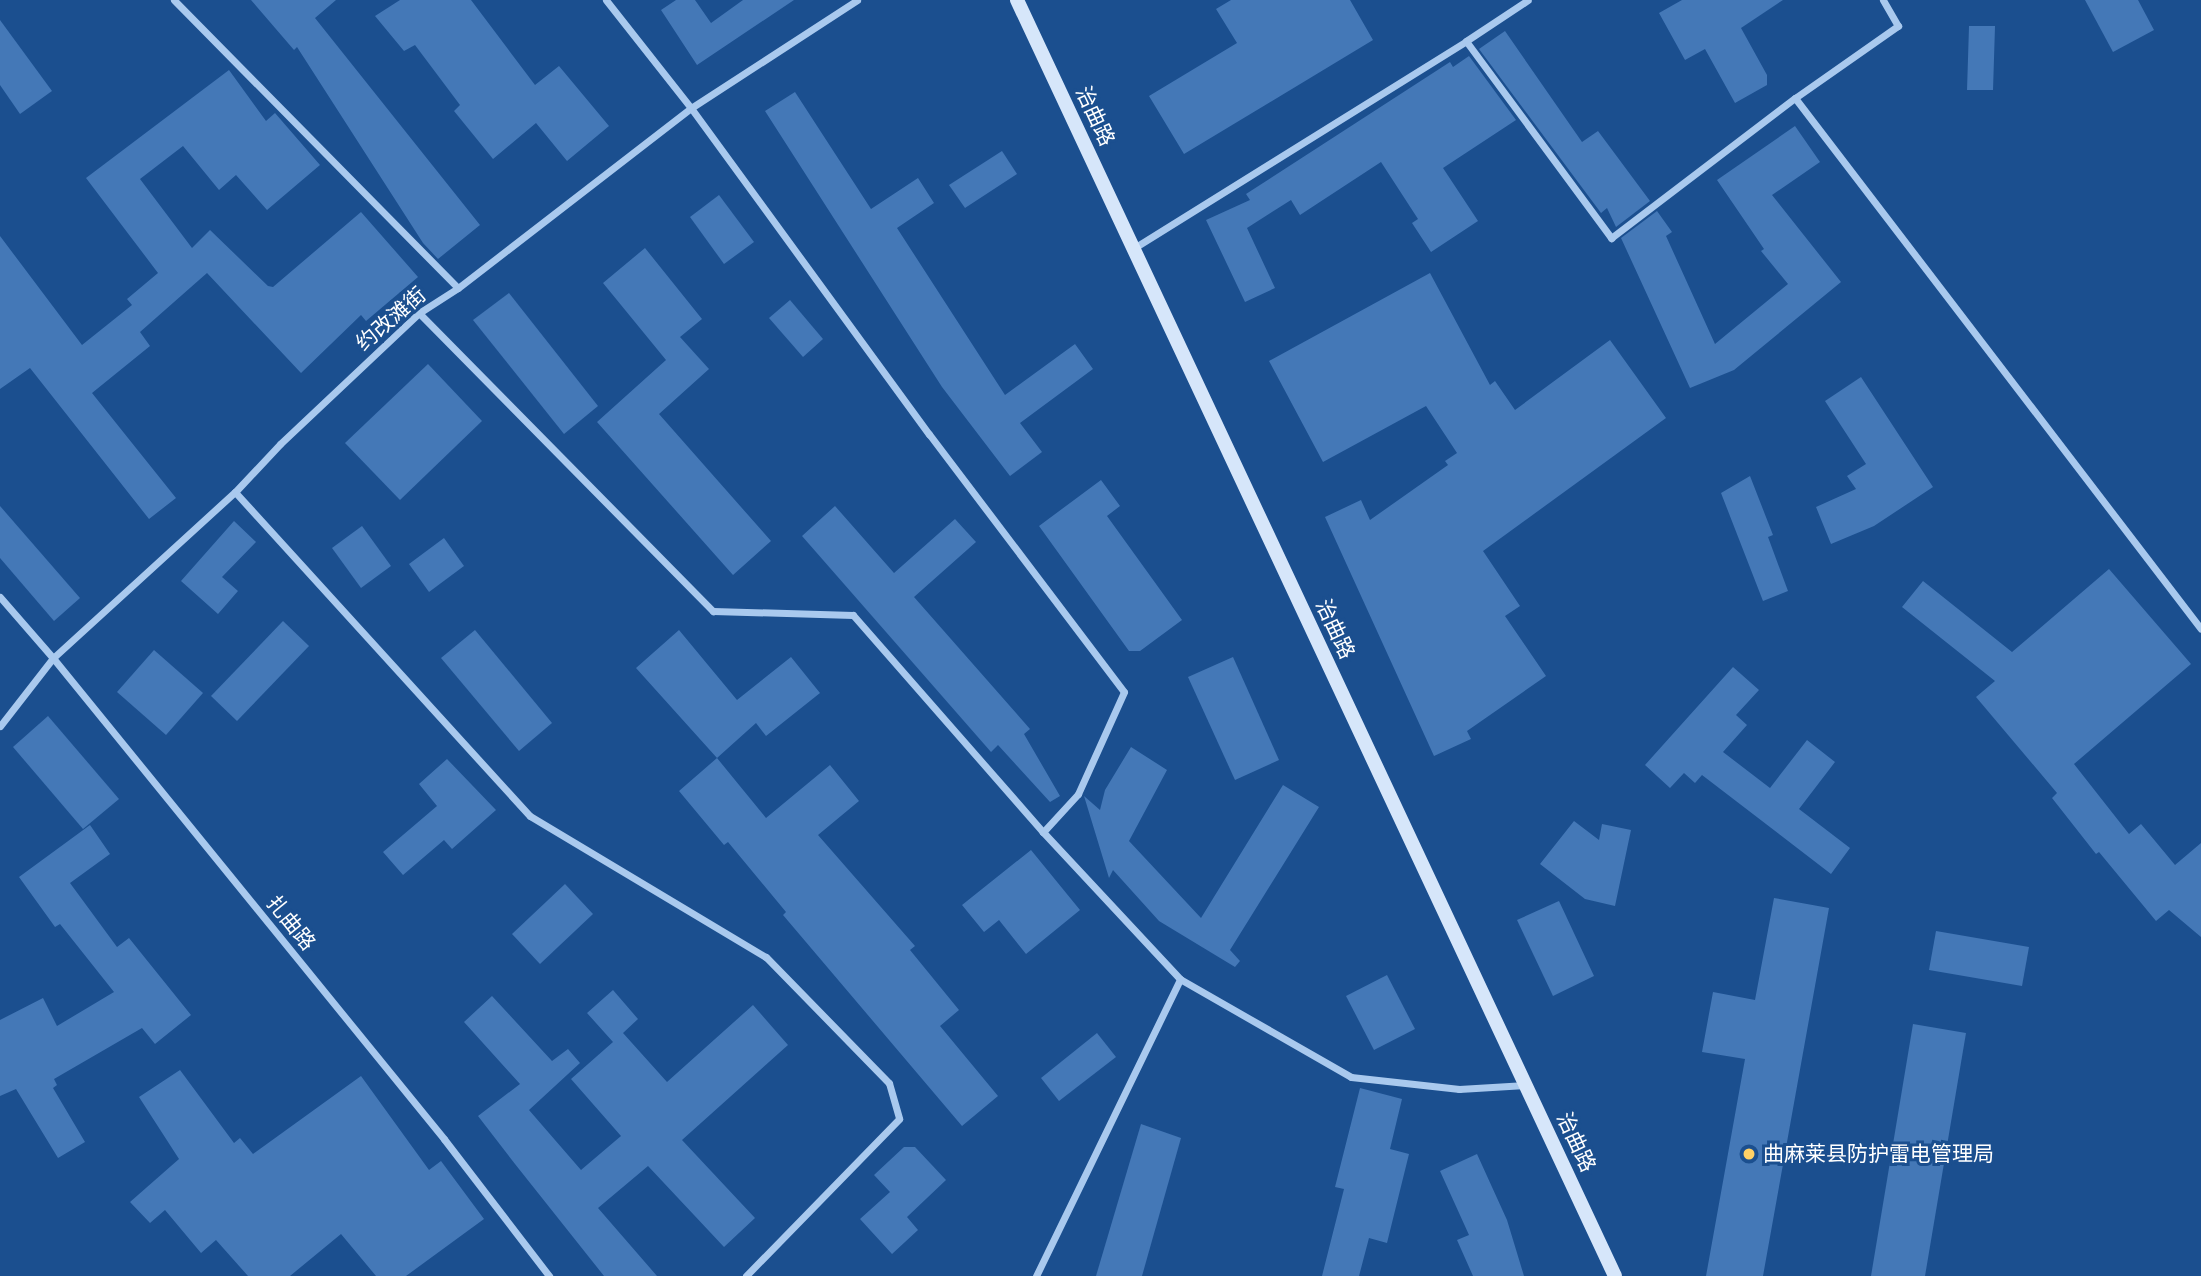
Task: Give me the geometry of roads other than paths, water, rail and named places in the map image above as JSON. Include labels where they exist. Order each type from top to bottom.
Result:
[{"type":"main road","name":"治曲路","points":[[1017,0],[1615,1276]]},
{"type":"street","points":[[174,0],[458,288]]},
{"type":"street","points":[[606,0],[691,108],[929,434],[1124,692],[1078,794],[1043,832]]},
{"type":"street","name":"约改滩街","points":[[0,726],[53,658],[235,492],[280,444],[419,313],[458,288],[691,108],[857,0]]},
{"type":"street","points":[[1134,248],[1528,0]]},
{"type":"street","points":[[1466,41],[1611,238],[1795,98],[1898,26],[1883,0]]},
{"type":"street","points":[[1795,98],[2201,629]]},
{"type":"street","points":[[419,313],[713,611],[853,615],[1043,832],[1180,979],[1351,1077],[1459,1089],[1526,1085]]},
{"type":"street","points":[[235,492],[530,816],[766,957],[889,1083],[899,1119],[746,1276]]},
{"type":"street","name":"扎曲路","points":[[0,597],[53,658],[444,1139],[549,1276]]},
{"type":"street","points":[[1036,1276],[1180,979]]},
{"type":"place","name":"曲麻莱县防护雷电管理局","points":[[1749,1154]]}]
